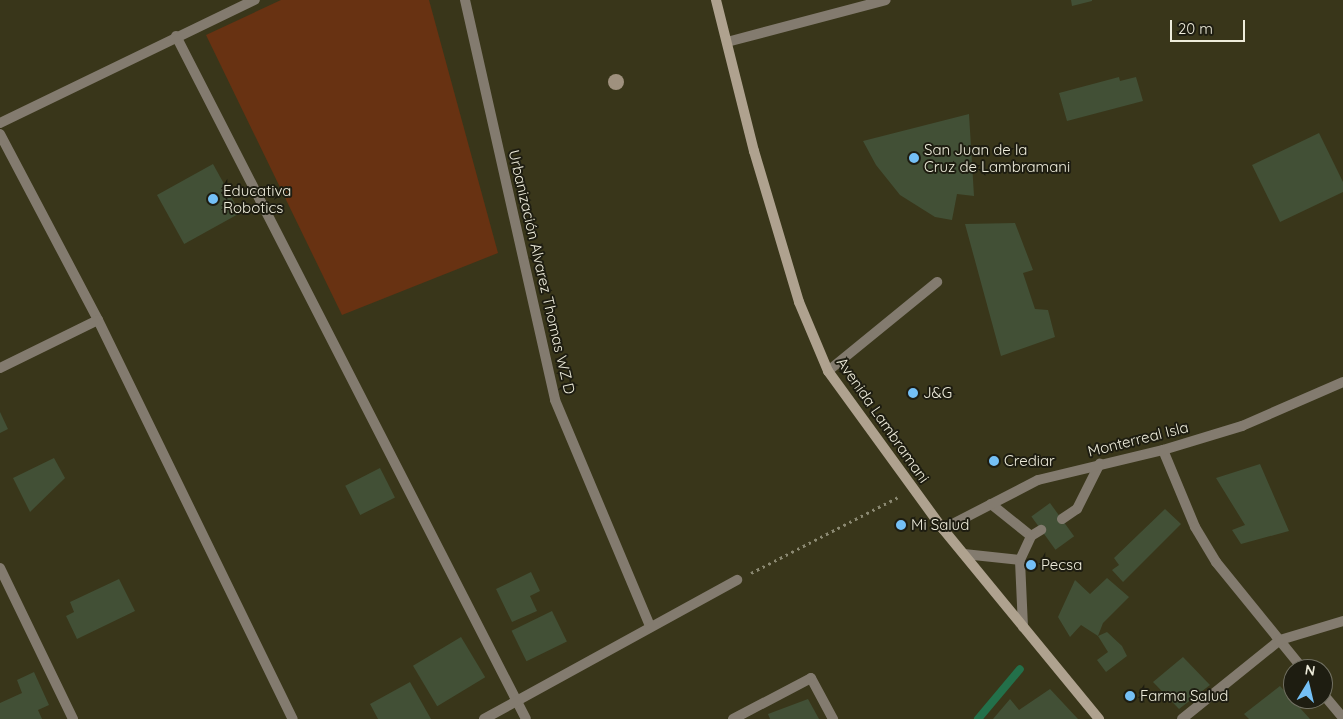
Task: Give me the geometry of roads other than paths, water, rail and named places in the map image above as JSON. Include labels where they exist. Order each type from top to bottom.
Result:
[{"type":"main road","name":"Avenida Lambramani","points":[[716,0],[754,151],[799,302],[828,371],[943,529],[1099,719]]},
{"type":"street","points":[[0,123],[176,36],[255,0]]},
{"type":"street","name":"Urbanización Alvarez Thomas WZ D","points":[[465,0],[555,400],[650,626]]},
{"type":"street","points":[[728,42],[886,0]]},
{"type":"street","points":[[176,36],[526,719]]},
{"type":"street","points":[[0,134],[98,320],[293,719]]},
{"type":"street","points":[[828,371],[937,282]]},
{"type":"street","points":[[0,368],[98,320]]},
{"type":"street","name":"Monterreal Isla","points":[[943,529],[1038,480],[1162,450],[1242,426],[1343,382]]},
{"type":"street","points":[[1162,450],[1196,527],[1216,562],[1295,659]]},
{"type":"street","points":[[1062,518],[1077,509],[1100,464]]},
{"type":"street","points":[[992,504],[1031,536]]},
{"type":"street","points":[[1023,627],[1020,560],[1031,536],[1041,530]]},
{"type":"street","points":[[964,554],[1020,560]]},
{"type":"street","points":[[0,568],[73,719]]},
{"type":"street","points":[[484,719],[650,626],[737,580]]},
{"type":"street","points":[[1182,719],[1280,640],[1343,621]]},
{"type":"street","points":[[733,719],[811,678],[833,719]]},
{"type":"street","points":[[1333,706],[1343,718]]},
{"type":"waterway","points":[[978,719],[1020,669]]},
{"type":"place","name":"San Juan de la Cruz de Lambramani","points":[[914,158]]},
{"type":"place","name":"Educativa Robotics","points":[[213,199]]},
{"type":"place","name":"J&G","points":[[913,393]]},
{"type":"place","name":"Crediar","points":[[994,461]]},
{"type":"place","name":"Mi Salud","points":[[901,525]]},
{"type":"place","name":"Pecsa","points":[[1031,565]]},
{"type":"place","name":"Farma Salud","points":[[1130,696]]}]
